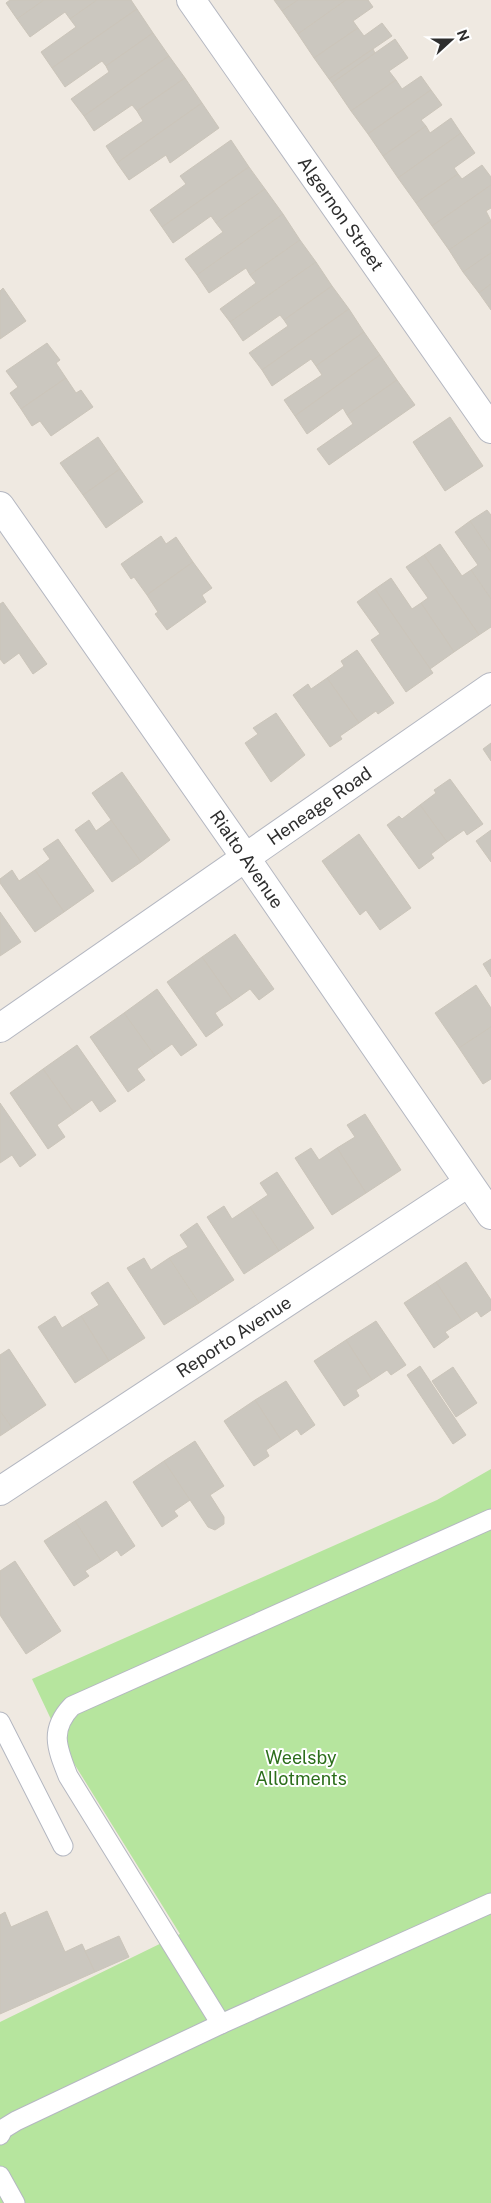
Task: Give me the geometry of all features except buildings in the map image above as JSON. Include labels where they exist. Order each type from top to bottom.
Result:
[{"type":"street","name":"Algernon Street","points":[[191,0],[491,429]]},
{"type":"street","name":"Rialto Avenue","points":[[3,518],[245,857],[491,1215]]},
{"type":"street","name":"Heneage Road","points":[[0,1028],[491,687]]},
{"type":"street","name":"Reporto Avenue","points":[[0,1491],[468,1183]]},
{"type":"lane","points":[[221,2024],[68,1776],[58,1750],[57,1734],[62,1717],[72,1706],[491,1518]]},
{"type":"lane","points":[[0,1722],[63,1846]]},
{"type":"lane","points":[[0,2135],[2,2130],[16,2121],[221,2024],[491,1903]]},
{"type":"lane","points":[[0,2176],[15,2203]]},
{"type":"green space","name":"Weelsby Allotments","points":[[491,1469],[491,2203],[0,2203],[0,2022],[180,1934],[65,1749],[32,1679],[437,1500]]}]
